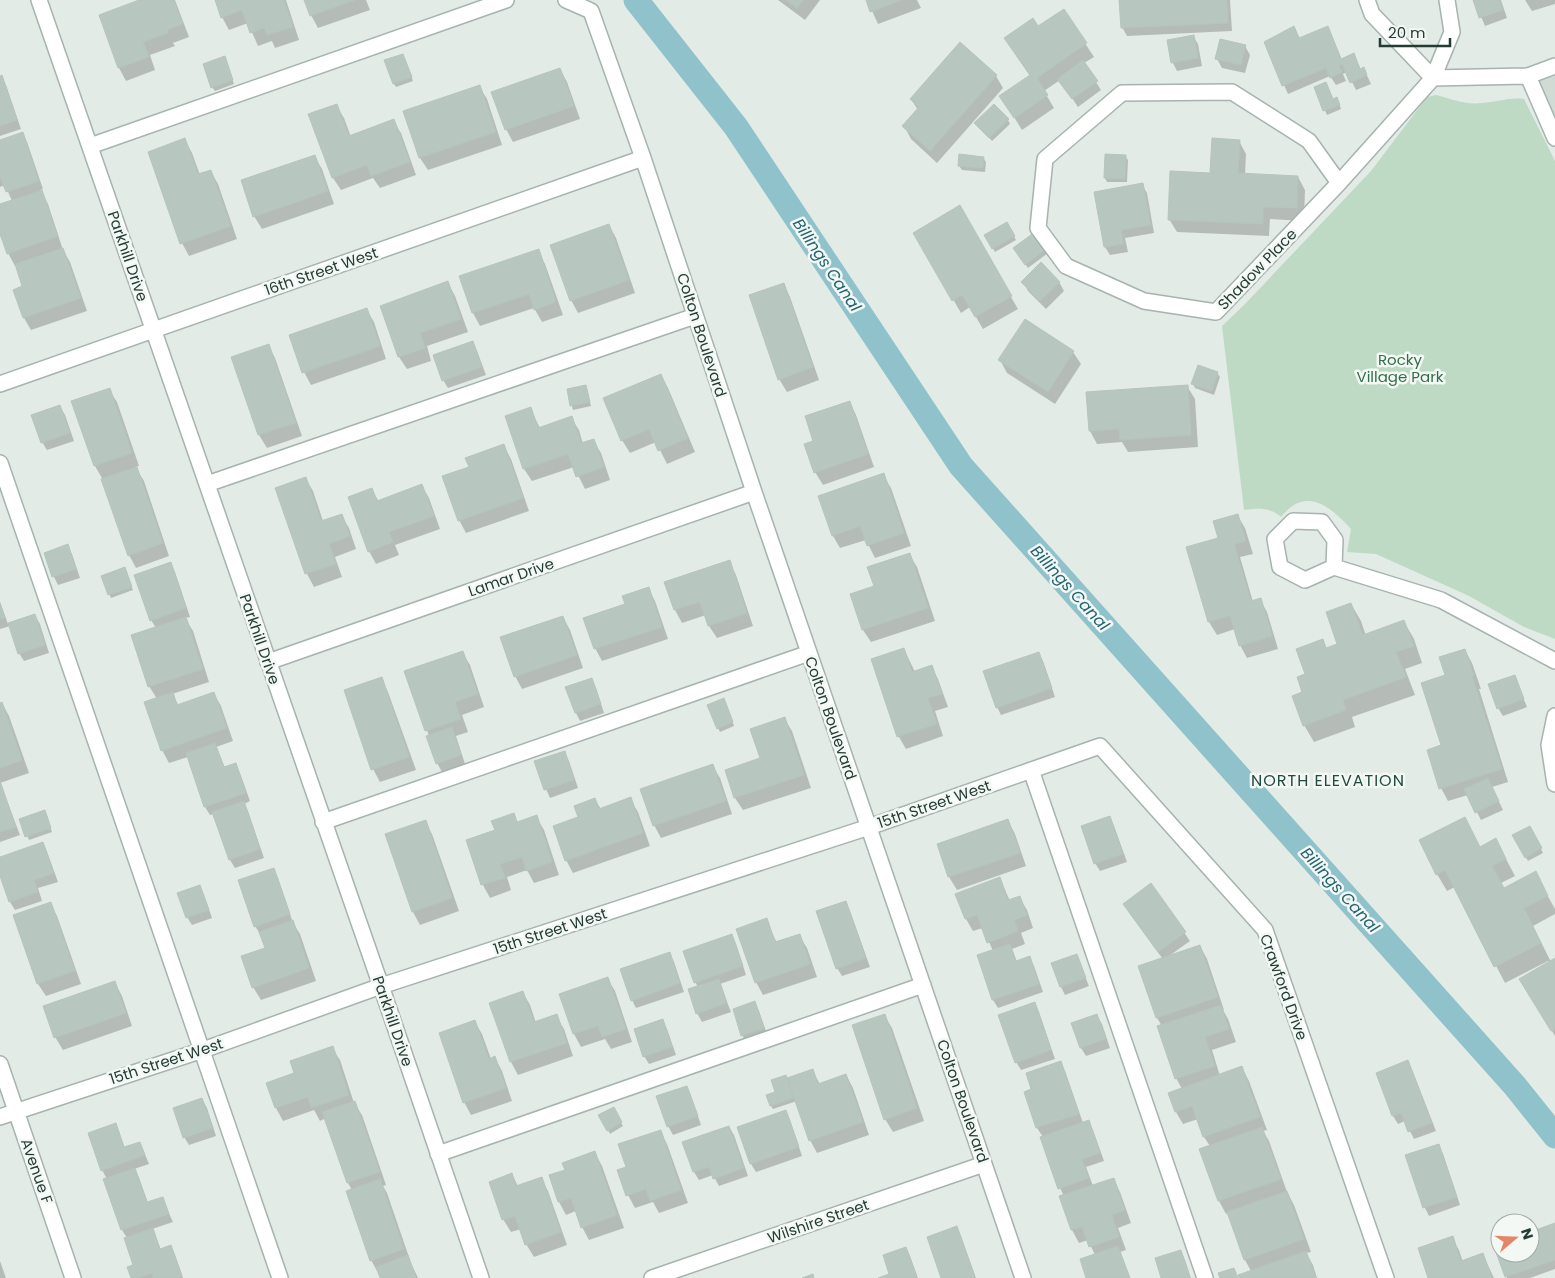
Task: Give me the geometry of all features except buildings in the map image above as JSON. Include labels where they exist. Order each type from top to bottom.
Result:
[{"type":"street","name":"Parkhill Drive","points":[[40,0],[323,822],[382,986],[481,1278]]},
{"type":"street","points":[[90,146],[506,0]]},
{"type":"street","name":"Colton Boulevard","points":[[566,0],[591,11],[1023,1278]]},
{"type":"street","points":[[1367,0],[1372,14],[1433,78],[1528,76],[1555,66]]},
{"type":"street","name":"Shadow Place","points":[[1339,183],[1309,141],[1232,92],[1122,93],[1045,159],[1038,228],[1066,266],[1144,301],[1216,312],[1339,183],[1433,78],[1452,32],[1447,0]]},
{"type":"street","points":[[1528,76],[1555,138]]},
{"type":"street","name":"16th Street West","points":[[0,384],[642,158]]},
{"type":"street","points":[[207,484],[695,316]]},
{"type":"street","points":[[0,463],[280,1278]]},
{"type":"street","name":"Lamar Drive","points":[[268,662],[754,492]]},
{"type":"street","points":[[1334,567],[1335,540],[1322,522],[1293,521],[1275,539],[1280,567],[1305,580],[1334,567],[1441,600],[1555,661]]},
{"type":"street","points":[[323,822],[809,653]]},
{"type":"street","points":[[1555,716],[1549,746],[1555,784]]},
{"type":"street","name":"15th Street West","points":[[0,1117],[203,1050],[382,986],[869,827],[1100,746]]},
{"type":"street","name":"Crawford Drive","points":[[1100,746],[1265,930],[1386,1278]]},
{"type":"street","points":[[1032,770],[1205,1278]]},
{"type":"street","points":[[438,1154],[923,985]]},
{"type":"street","name":"Avenue F","points":[[0,1064],[73,1278]]},
{"type":"street","name":"Wilshire Street","points":[[652,1278],[984,1164]]},
{"type":"shaded area","points":[[1555,67],[1555,129],[1528,76]]},
{"type":"green space","name":"Rocky Village Park","points":[[1436,95],[1470,103],[1524,99],[1555,161],[1555,639],[1524,627],[1469,596],[1376,554],[1347,552],[1351,529],[1335,513],[1318,503],[1309,501],[1300,503],[1290,508],[1281,517],[1273,511],[1264,509],[1244,510],[1222,326],[1371,171],[1427,97]]},
{"type":"waterway","name":"Billings Canal","points":[[636,0],[736,127],[961,466],[1515,1086],[1555,1136]]},
{"type":"district","name":"NORTH ELEVATION","points":[[1328,780]]}]
